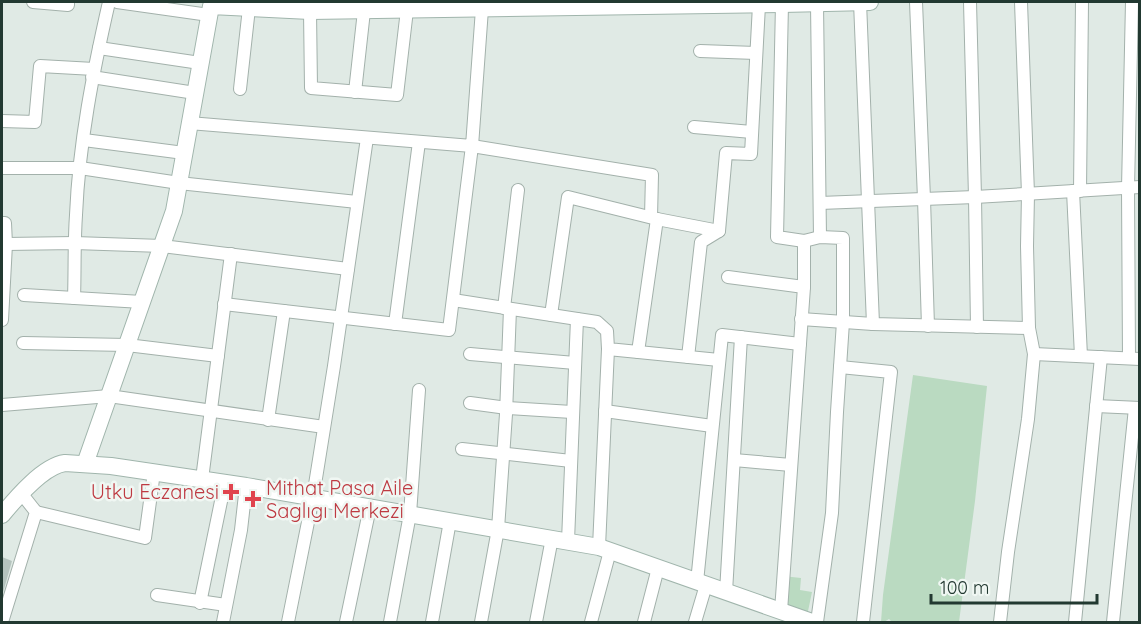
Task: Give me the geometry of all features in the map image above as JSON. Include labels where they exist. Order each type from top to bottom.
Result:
[{"type":"street","points":[[33,2],[68,5],[68,2]]},
{"type":"street","points":[[74,298],[76,214],[80,168],[93,73],[109,2]]},
{"type":"street","points":[[117,2],[210,8],[307,8],[364,11],[412,7],[870,2]]},
{"type":"street","points":[[860,2],[873,324]]},
{"type":"street","points":[[916,2],[928,326]]},
{"type":"street","points":[[970,2],[977,327]]},
{"type":"street","points":[[1000,622],[1028,419],[1034,354],[1029,328],[1028,194],[1021,2]]},
{"type":"street","points":[[1081,356],[1077,191],[1082,2]]},
{"type":"street","points":[[1034,354],[1134,358],[1132,2]]},
{"type":"street","points":[[814,3],[820,237]]},
{"type":"street","points":[[2,514],[21,493],[49,468],[57,464],[85,464],[154,472],[313,497],[604,549],[815,622],[832,513],[843,322],[843,238],[820,237],[804,241],[777,237],[782,4]]},
{"type":"street","points":[[719,231],[726,153],[751,154],[759,5]]},
{"type":"street","points":[[224,304],[449,330],[472,146],[473,6]]},
{"type":"street","points":[[307,8],[311,88],[397,95],[412,7]]},
{"type":"street","points":[[85,464],[174,212],[210,8]]},
{"type":"street","points":[[240,89],[249,8]]},
{"type":"street","points":[[355,92],[364,11]]},
{"type":"street","points":[[99,48],[200,63]]},
{"type":"street","points":[[700,51],[756,53]]},
{"type":"street","points":[[2,121],[35,122],[40,66],[93,73],[195,93]]},
{"type":"street","points":[[189,123],[472,146],[652,175],[654,218],[638,352]]},
{"type":"street","points":[[694,127],[752,132]]},
{"type":"street","points":[[288,622],[313,497],[367,138]]},
{"type":"street","points":[[84,140],[184,153]]},
{"type":"street","points":[[396,324],[419,142]]},
{"type":"street","points":[[2,168],[80,168],[179,183],[357,202]]},
{"type":"street","points":[[820,203],[975,197],[1134,187]]},
{"type":"street","points":[[481,622],[498,529],[507,408],[507,308],[518,190]]},
{"type":"street","points":[[551,315],[568,196],[654,218],[719,231]]},
{"type":"street","points":[[2,223],[5,223],[6,244],[2,320]]},
{"type":"street","points":[[688,357],[701,242],[719,231]]},
{"type":"street","points":[[781,611],[804,287],[804,241]]},
{"type":"street","points":[[6,244],[75,243],[162,246],[348,269]]},
{"type":"street","points":[[202,479],[231,254]]},
{"type":"street","points":[[728,277],[804,287]]},
{"type":"street","points":[[24,295],[142,302]]},
{"type":"street","points":[[453,300],[597,322],[607,331],[604,411],[604,549],[591,622]]},
{"type":"street","points":[[268,420],[284,311]]},
{"type":"street","points":[[536,622],[560,540],[571,461],[577,319]]},
{"type":"street","points":[[801,320],[1029,328]]},
{"type":"street","points":[[695,622],[701,583],[712,426],[722,335],[800,344]]},
{"type":"street","points":[[726,592],[741,337]]},
{"type":"street","points":[[22,343],[127,345],[218,356]]},
{"type":"street","points":[[608,349],[719,360]]},
{"type":"street","points":[[470,354],[575,363]]},
{"type":"street","points":[[1075,622],[1101,357]]},
{"type":"street","points":[[840,368],[891,372],[863,622]]},
{"type":"street","points":[[390,622],[410,514],[419,390]]},
{"type":"street","points":[[2,405],[109,396],[324,427]]},
{"type":"street","points":[[470,403],[572,412]]},
{"type":"street","points":[[1096,406],[1137,408],[1113,622]]},
{"type":"street","points":[[604,411],[712,426]]},
{"type":"street","points":[[462,449],[571,461]]},
{"type":"street","points":[[734,460],[791,465]]},
{"type":"street","points":[[21,493],[36,512],[145,538],[154,472]]},
{"type":"street","points":[[200,603],[225,482]]},
{"type":"street","points":[[223,622],[241,530],[246,486]]},
{"type":"street","points":[[346,622],[370,507]]},
{"type":"street","points":[[2,621],[36,512]]},
{"type":"street","points":[[432,622],[450,521]]},
{"type":"street","points":[[644,622],[658,568]]},
{"type":"street","points":[[157,595],[226,605]]},
{"type":"green space","points":[[913,375],[987,386],[959,622],[892,622],[889,619],[881,622]]},
{"type":"green space","points":[[783,576],[801,578],[800,590],[812,592],[807,616],[781,607]]},
{"type":"building","points":[[2,557],[12,561],[2,596]]},
{"type":"place","name":"Utku Eczanesi","points":[[231,492]]},
{"type":"place","name":"Mithat Pasa Aile Saglıgı Merkezi","points":[[253,499]]}]
